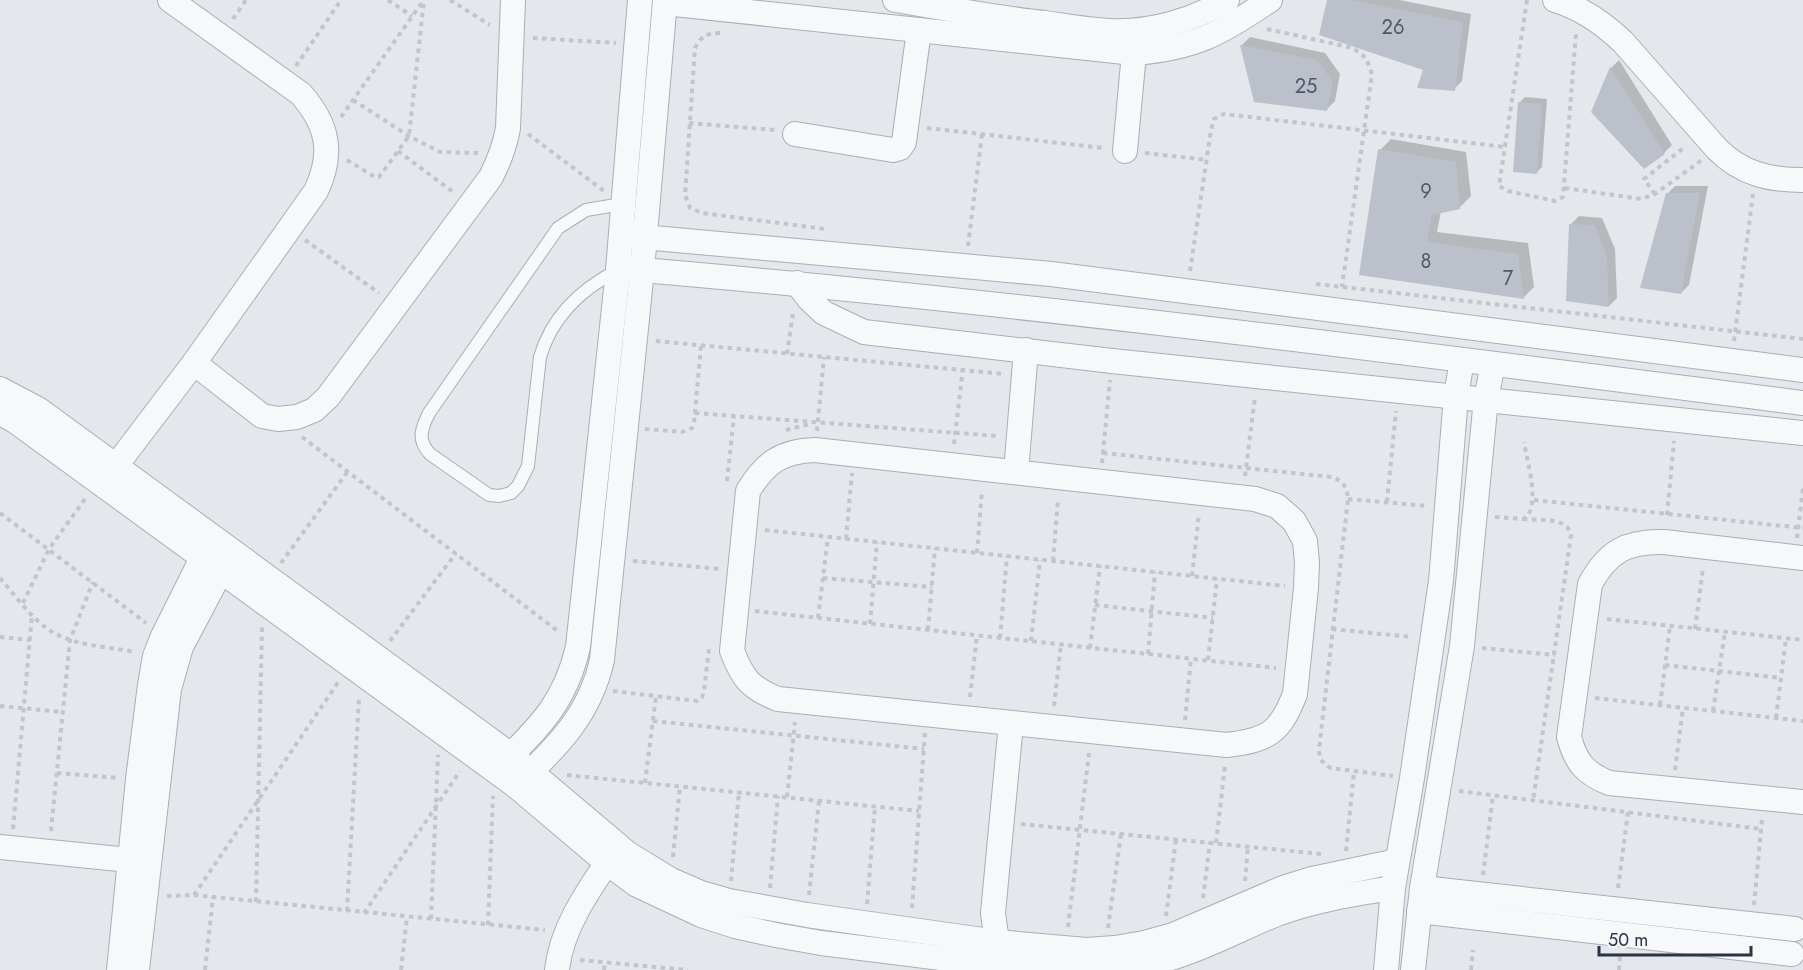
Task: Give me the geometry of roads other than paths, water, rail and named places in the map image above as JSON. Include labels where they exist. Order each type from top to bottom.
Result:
[{"type":"street","points":[[106,474],[194,363],[290,229],[316,191],[327,162],[326,142],[321,122],[301,94],[171,0]]},
{"type":"street","points":[[194,363],[262,416],[297,417],[314,410],[328,397],[491,177],[502,153],[508,128],[513,0]]},
{"type":"street","points":[[502,763],[544,722],[558,701],[569,678],[578,646],[618,270],[640,0]]},
{"type":"street","points":[[895,0],[1020,10],[1109,31],[1165,26],[1192,18],[1227,0]]},
{"type":"street","points":[[524,779],[576,722],[594,688],[603,649],[642,270],[665,2],[1134,52],[1161,51],[1214,36],[1270,0]]},
{"type":"street","points":[[1567,4],[1594,18],[1623,42],[1710,141],[1735,165],[1756,175],[1803,180]]},
{"type":"street","points":[[785,132],[893,150],[900,148],[904,142],[920,30]]},
{"type":"street","points":[[1125,151],[1134,52]]},
{"type":"street","points":[[621,235],[1051,274],[1189,281],[1339,312],[1803,370]]},
{"type":"street","points":[[618,270],[797,283],[1102,315],[1803,403]]},
{"type":"street","points":[[797,283],[824,314],[864,332],[1112,361],[1803,433]]},
{"type":"street","points":[[1016,472],[1026,350]]},
{"type":"street","points":[[1386,970],[1396,861],[1410,791],[1442,581],[1456,396],[1462,360]]},
{"type":"street","points":[[1413,970],[1420,899],[1462,646],[1486,399],[1493,364]]},
{"type":"street","points":[[0,388],[38,410],[106,474],[211,565],[266,590]]},
{"type":"street","points":[[0,413],[106,474],[266,590],[362,666],[438,731],[471,754],[502,763]]},
{"type":"street","points":[[799,450],[815,450],[1016,472],[1256,499],[1277,506],[1294,521],[1305,541],[1306,588],[1295,694],[1288,714],[1274,730],[1255,741],[1227,745],[778,699],[757,690],[740,673],[732,651],[736,609],[729,570],[744,528],[748,490],[760,471],[778,457],[799,450]]},
{"type":"street","points":[[1799,557],[1664,542],[1644,542],[1627,546],[1611,555],[1599,568],[1590,584],[1569,737],[1573,753],[1582,766],[1594,777],[1609,783],[1803,802]]},
{"type":"street","points":[[137,970],[145,897],[159,646],[211,565]]},
{"type":"street","points":[[119,970],[138,779],[169,689],[181,646],[211,565]]},
{"type":"street","points":[[578,646],[603,649]]},
{"type":"street","points":[[362,666],[502,763],[627,854],[671,880],[729,901],[910,930],[985,958]]},
{"type":"street","points":[[985,958],[993,913],[1011,723]]},
{"type":"street","points":[[524,779],[607,863],[637,885],[669,902],[735,926],[821,943],[985,958],[1070,959],[1105,949],[1163,938],[1243,904],[1312,879],[1396,861]]},
{"type":"street","points":[[1410,791],[1437,793]]},
{"type":"street","points":[[5,847],[129,860]]},
{"type":"street","points":[[558,964],[566,932],[591,885],[607,863]]},
{"type":"street","points":[[1086,970],[1113,969],[1179,956],[1277,914],[1348,894],[1393,888]]},
{"type":"street","points":[[1420,899],[1481,895],[1752,924],[1799,926]]},
{"type":"street","points":[[1420,899],[1798,960]]},
{"type":"street","points":[[1798,960],[1789,945],[1790,936],[1799,926]]},
{"type":"lane","points":[[618,270],[594,283],[572,302],[557,319],[544,344],[540,357],[528,466],[518,486],[511,493],[499,496],[489,495],[423,447],[420,437],[422,425],[429,413],[558,228],[586,210],[622,204]]}]
